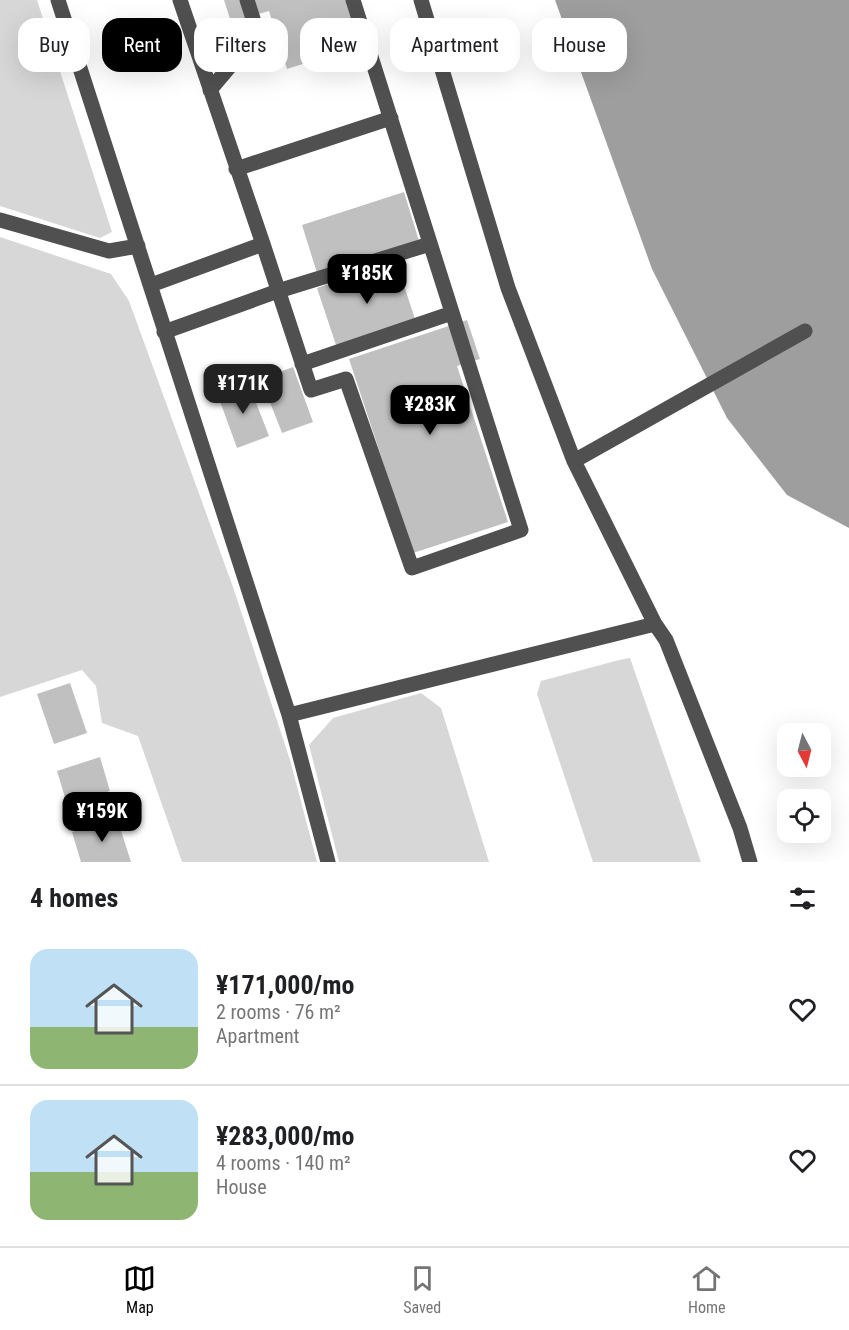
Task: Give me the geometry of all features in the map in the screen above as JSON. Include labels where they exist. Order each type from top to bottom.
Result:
[{"type":"street","points":[[58,0],[289,715],[328,862]]},
{"type":"street","points":[[180,0],[311,390],[346,379],[412,568],[521,530],[353,0]]},
{"type":"street","points":[[210,90],[249,45],[256,28],[247,0]]},
{"type":"street","points":[[421,0],[508,288],[574,461],[655,624],[666,640],[740,828],[750,862]]},
{"type":"street","points":[[236,169],[390,118]]},
{"type":"street","points":[[0,220],[109,251],[138,246]]},
{"type":"street","points":[[151,285],[263,244]]},
{"type":"street","points":[[164,332],[278,291],[430,244]]},
{"type":"street","points":[[302,364],[452,313]]},
{"type":"street","points":[[574,461],[805,331]]},
{"type":"street","points":[[289,715],[655,624]]},
{"type":"shaded area","points":[[0,0],[37,0],[43,18],[18,18],[18,72],[60,72],[112,232],[100,238],[0,206]]},
{"type":"shaded area","points":[[555,0],[849,0],[849,528],[787,495],[727,418],[652,269],[581,72],[627,72],[627,18],[561,18]]},
{"type":"shaded area","points":[[0,237],[111,274],[129,301],[233,587],[290,760],[317,862],[182,862],[138,736],[102,723],[96,686],[82,670],[0,697]]},
{"type":"shaded area","points":[[630,658],[701,862],[593,862],[537,694],[541,681]]},
{"type":"shaded area","points":[[421,693],[441,708],[489,862],[339,862],[309,745],[333,718]]},
{"type":"building","points":[[224,0],[348,0],[354,18],[300,18],[300,65],[288,69],[288,18],[271,18],[269,11],[245,18],[230,18]]},
{"type":"building","points":[[404,192],[419,241],[317,273],[302,225]]},
{"type":"building","points":[[396,261],[416,322],[337,348],[317,288]]},
{"type":"building","points":[[467,320],[480,359],[457,366],[508,522],[413,553],[349,359]]},
{"type":"building","points":[[293,367],[313,422],[282,433],[261,379]]},
{"type":"building","points":[[248,382],[269,436],[237,448],[217,393]]},
{"type":"building","points":[[70,683],[87,733],[54,744],[37,694]]},
{"type":"building","points":[[100,757],[110,791],[67,804],[57,771]]},
{"type":"building","points":[[117,818],[131,862],[81,862],[72,832]]}]
